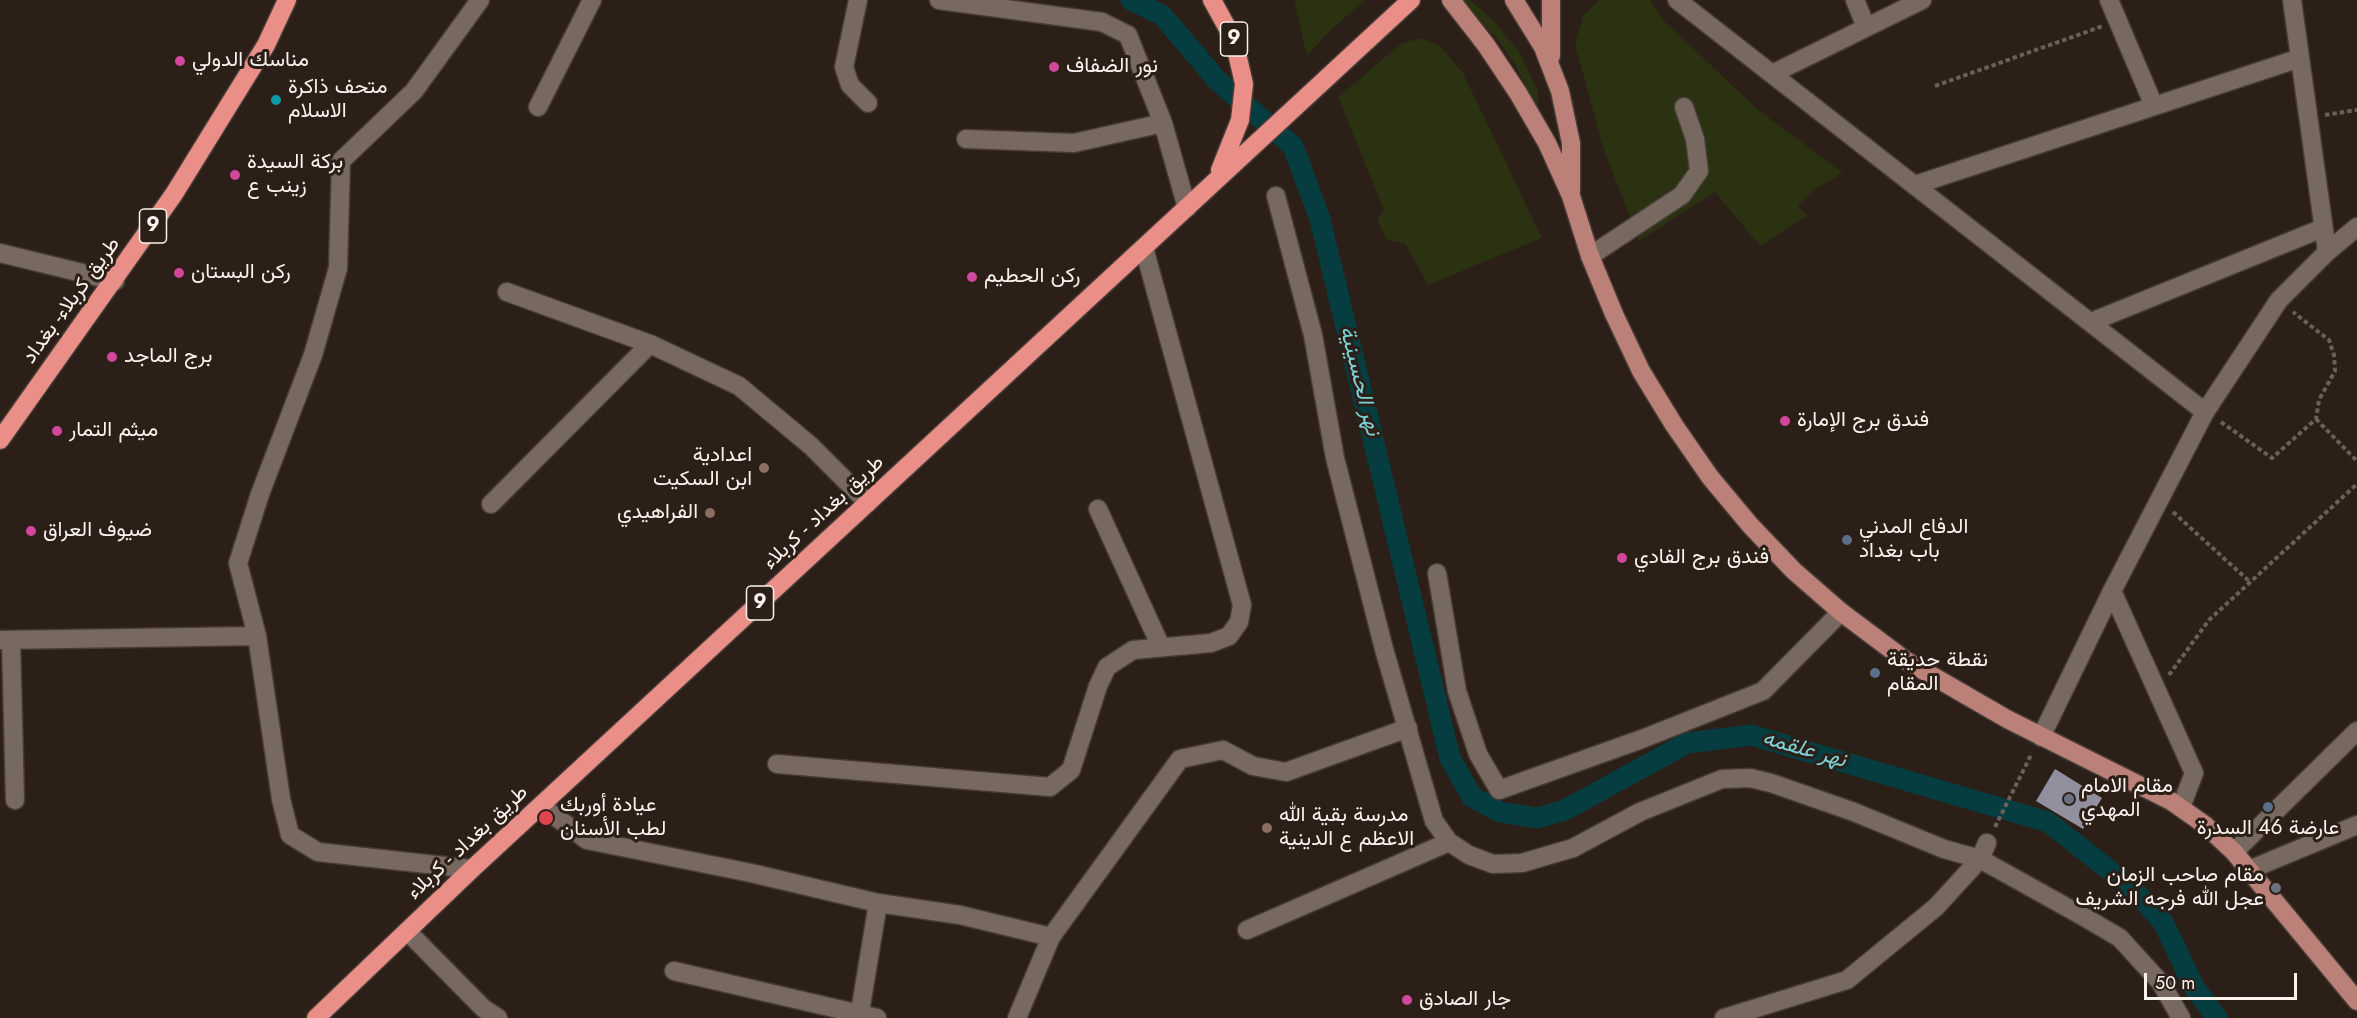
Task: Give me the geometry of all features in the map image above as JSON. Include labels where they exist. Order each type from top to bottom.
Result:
[{"type":"highway","name":"طريق كربلاء- بغداد","points":[[0,440],[115,280],[211,137],[266,45],[287,0]]},
{"type":"highway","name":"9","points":[[1212,0],[1234,40],[1244,84],[1240,120],[1225,167]]},
{"type":"highway","name":"طريق بغداد - كربلاء","points":[[316,1018],[472,869],[1187,208],[1225,167],[1279,121],[1411,0]]},
{"type":"main road","points":[[1450,0],[1486,45],[1518,93],[1547,143],[1571,196],[1590,256],[1641,371],[1710,477],[1750,525],[1794,571],[1841,612],[1905,660],[1947,687],[2181,807],[2205,825],[2234,852],[2357,1000]]},
{"type":"main road","points":[[1514,0],[1532,27],[1552,67],[1560,91],[1571,143],[1571,196]]},
{"type":"main road","points":[[1551,0],[1552,67]]},
{"type":"street","points":[[472,869],[318,852],[290,835],[281,799],[257,636],[238,563],[260,494],[313,355],[339,268],[341,161],[414,91],[480,0]]},
{"type":"street","points":[[538,107],[592,0]]},
{"type":"street","points":[[858,0],[844,67],[850,85],[868,103]]},
{"type":"street","points":[[939,0],[1102,22],[1128,35],[1163,123],[1187,208]]},
{"type":"street","points":[[1677,0],[2205,412]]},
{"type":"street","points":[[1855,0],[1866,27]]},
{"type":"street","points":[[1772,74],[1922,0]]},
{"type":"street","points":[[2109,0],[2154,106]]},
{"type":"street","points":[[2292,0],[2327,252]]},
{"type":"street","points":[[1915,185],[2300,58]]},
{"type":"street","points":[[1590,256],[1682,195],[1699,171],[1695,138],[1684,107]]},
{"type":"street","points":[[966,139],[1074,143],[1163,123]]},
{"type":"street","points":[[1276,196],[1313,334],[1335,458],[1384,649],[1434,821],[1449,842],[1468,855],[1493,864],[1522,863],[1573,848],[1640,812],[1722,779],[1750,778],[1854,812],[1944,849],[1984,851],[2120,938],[2161,983],[2181,1018]]},
{"type":"street","points":[[2041,737],[2112,591],[2205,412],[2278,300],[2327,252],[2357,227]]},
{"type":"street","points":[[2091,322],[2323,228]]},
{"type":"street","points":[[777,764],[1050,787],[1071,770],[1107,667],[1132,650],[1211,643],[1229,636],[1239,622],[1242,605],[1144,248]]},
{"type":"street","points":[[0,253],[115,280]]},
{"type":"street","points":[[507,292],[650,344],[739,386],[811,446],[868,503]]},
{"type":"street","points":[[491,504],[650,344]]},
{"type":"street","points":[[1098,509],[1161,647]]},
{"type":"street","points":[[1437,573],[1457,691],[1478,754],[1499,790],[1642,739],[1763,691],[1841,612]]},
{"type":"street","points":[[2112,591],[2194,773],[2181,807]]},
{"type":"street","points":[[15,800],[6,640],[257,636]]},
{"type":"street","points":[[1017,1018],[1051,937],[1180,759],[1223,750],[1253,766],[1286,772],[1408,728]]},
{"type":"street","points":[[2234,852],[2357,731]]},
{"type":"street","points":[[541,806],[587,840],[750,873],[878,903],[960,915],[1051,937]]},
{"type":"street","points":[[2249,870],[2357,825]]},
{"type":"street","points":[[1247,930],[1449,842]]},
{"type":"street","points":[[1724,1018],[1847,980],[1936,907],[1984,851]]},
{"type":"street","points":[[674,971],[866,1017],[878,903]]},
{"type":"street","points":[[407,931],[483,1008],[498,1018]]},
{"type":"path","points":[[1935,86],[2118,21]]},
{"type":"path","points":[[2308,118],[2357,110]]},
{"type":"path","points":[[2205,412],[2272,458],[2316,419],[2319,400],[2335,371],[2334,355],[2329,340],[2278,300]]},
{"type":"path","points":[[2316,419],[2357,461]]},
{"type":"path","points":[[2157,692],[2209,620],[2357,483]]},
{"type":"path","points":[[2160,499],[2250,582]]},
{"type":"path","points":[[1984,851],[2025,768]]},
{"type":"green space","points":[[1294,0],[1365,0],[1330,31],[1307,56]]},
{"type":"green space","points":[[1465,0],[1470,0],[1492,19],[1518,50],[1538,91],[1538,102],[1534,103],[1516,66],[1498,39],[1464,5]]},
{"type":"green space","points":[[1599,0],[1650,0],[1663,20],[1758,110],[1843,173],[1814,190],[1798,206],[1807,216],[1760,246],[1715,192],[1639,241],[1604,150],[1575,44],[1583,16]]},
{"type":"green space","points":[[1423,38],[1441,47],[1463,73],[1542,238],[1428,285],[1405,244],[1387,240],[1377,219],[1384,210],[1338,97],[1402,43]]},
{"type":"building","name":"مقام الامام المهدي","points":[[2055,769],[2102,798],[2083,829],[2036,801]]},
{"type":"waterway","name":"نهر الحسينية","points":[[1131,0],[1162,15],[1218,81],[1293,146],[1320,219],[1450,758],[1472,797],[1500,812],[1537,818],[1565,810],[1687,743],[1751,735],[2048,822],[2131,887],[2163,922],[2194,987],[2217,1018]]},
{"type":"place","name":"مناسك الدولي","points":[[180,61]]},
{"type":"place","name":"نور الضفاف","points":[[1054,67]]},
{"type":"place","name":"متحف ذاكرة الاسلام","points":[[276,100]]},
{"type":"place","name":"بركة السيدة زينب ع","points":[[235,175]]},
{"type":"place","name":"ركن البستان","points":[[179,273]]},
{"type":"place","name":"ركن الحطيم","points":[[972,277]]},
{"type":"place","name":"برج الماجد","points":[[112,357]]},
{"type":"place","name":"فندق برج الإمارة","points":[[1785,421]]},
{"type":"place","name":"ميثم التمار","points":[[57,431]]},
{"type":"place","name":"اعدادية ابن السكيت","points":[[764,468]]},
{"type":"place","name":"الفراهيدي","points":[[710,513]]},
{"type":"place","name":"ضيوف العراق","points":[[31,531]]},
{"type":"place","name":"الدفاع المدني باب بغداد","points":[[1847,540]]},
{"type":"place","name":"فندق برج الفادي","points":[[1622,558]]},
{"type":"place","name":"نقطة حديقة المقام","points":[[1875,673]]},
{"type":"place","name":"مقام الامام المهدي","points":[[2069,799]]},
{"type":"place","name":"عارضة 46 السدرة","points":[[2268,807]]},
{"type":"place","name":"عيادة أوربك لطب الأسنان","points":[[546,818]]},
{"type":"place","name":"مدرسة بقية الله الاعظم ع الدينية","points":[[1267,828]]},
{"type":"place","name":"مقام صاحب الزمان عجل الله فرجه الشريف","points":[[2276,888]]},
{"type":"place","name":"جار الصادق","points":[[1407,1000]]},
{"type":"water label","name":"نهر علقمه","points":[[1804,750]]}]
